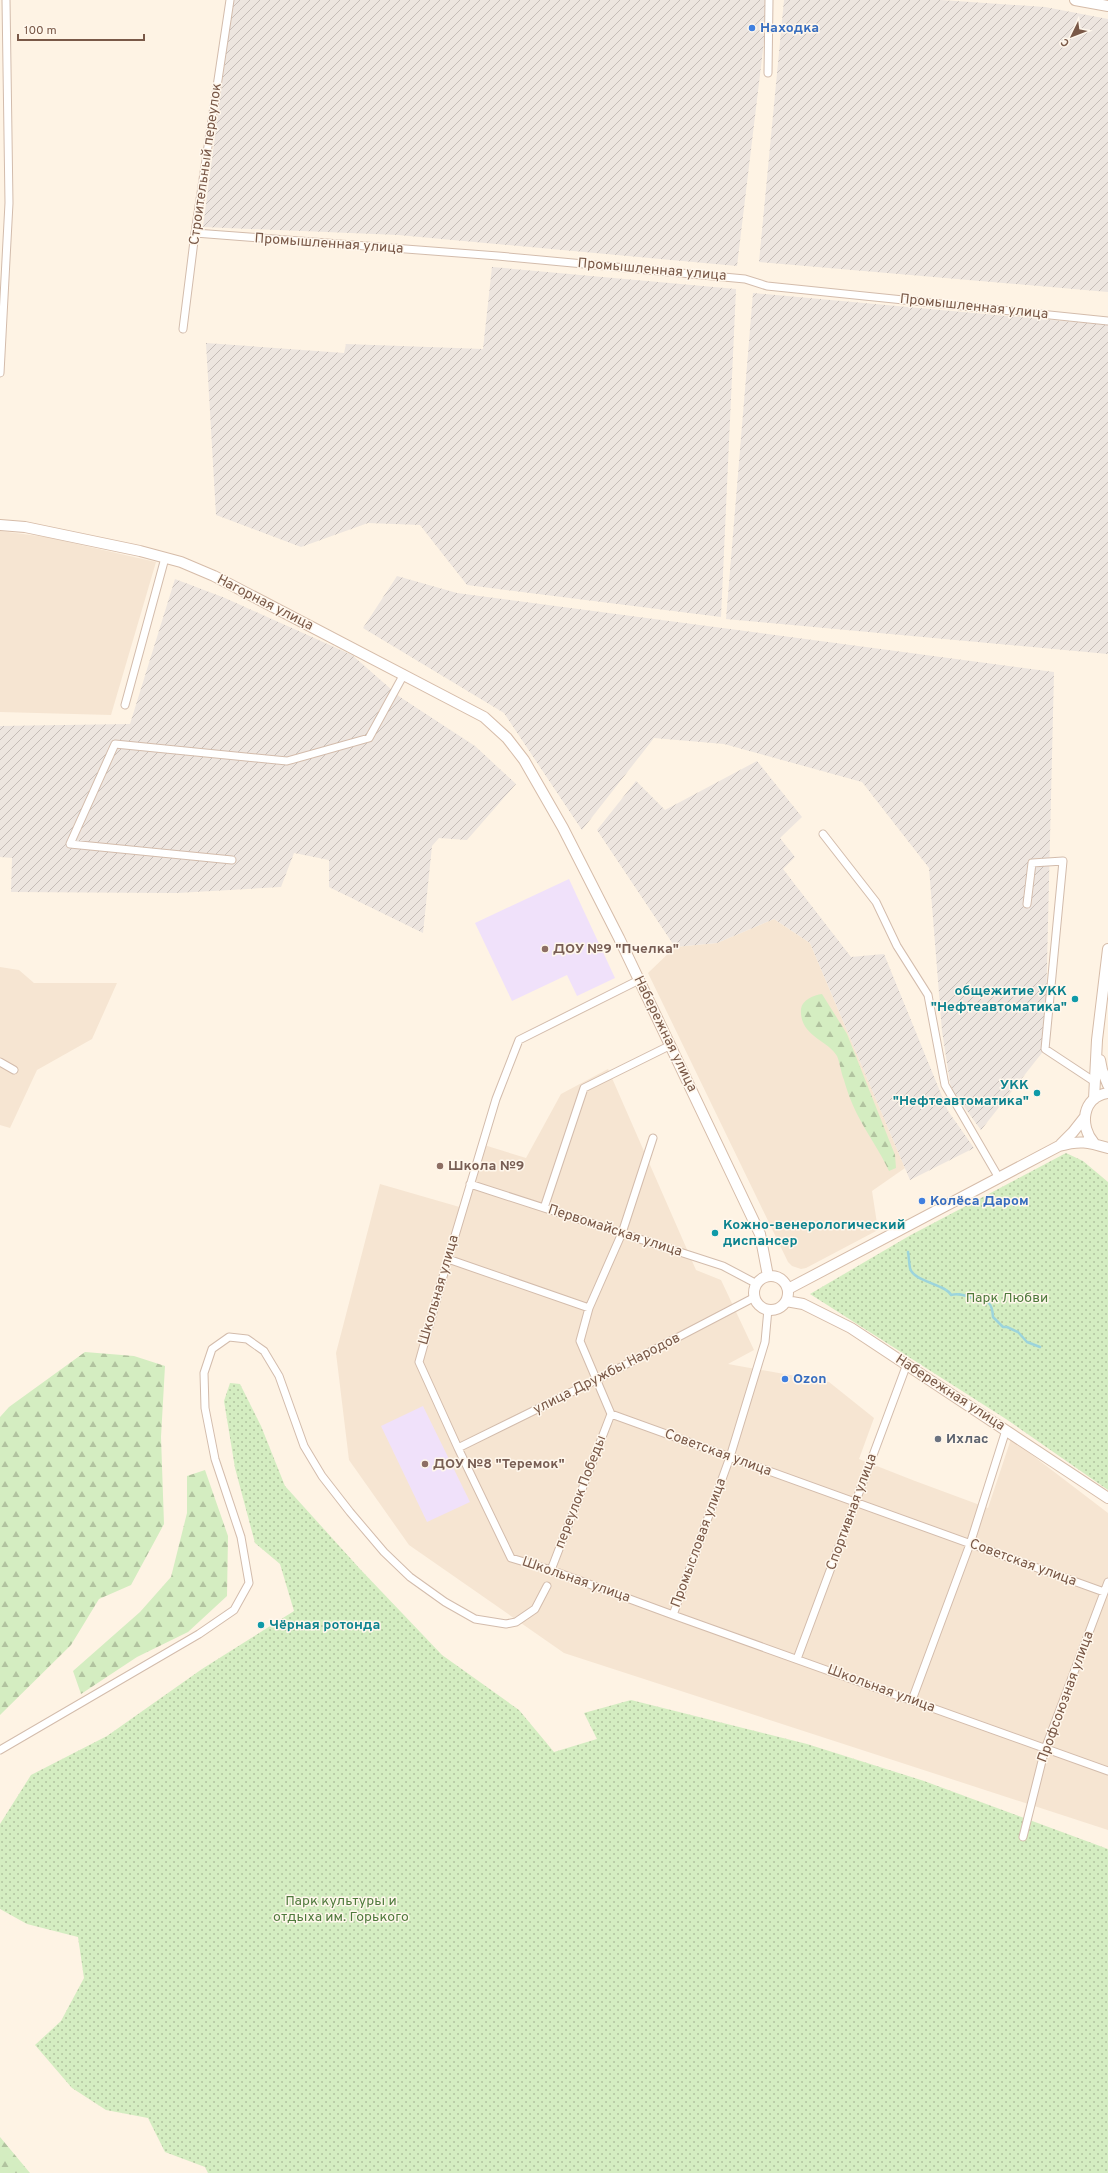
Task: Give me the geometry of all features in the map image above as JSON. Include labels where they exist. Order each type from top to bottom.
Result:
[{"type":"main road","points":[[1075,0],[1108,6]]},
{"type":"main road","name":"Нагорная улица","points":[[0,525],[47,531],[181,562],[214,576],[484,716],[507,738]]},
{"type":"main road","name":"Набережная улица","points":[[507,738],[524,760],[563,828],[671,1045],[760,1234],[768,1276]]},
{"type":"main road","points":[[1094,1099],[1097,1040],[1108,949]]},
{"type":"main road","points":[[1097,1040],[1102,1070],[1108,1085]]},
{"type":"main road","points":[[1059,1146],[1084,1118],[1088,1106],[1094,1099],[1108,1093]]},
{"type":"main road","points":[[1084,1118],[1085,1128],[1094,1142]]},
{"type":"main road","points":[[788,1289],[1059,1146],[1075,1142],[1094,1142],[1108,1148]]},
{"type":"main road","points":[[768,1276],[775,1276],[783,1281],[788,1289],[786,1301],[778,1308],[768,1309],[758,1304],[755,1297],[757,1284],[768,1276]]},
{"type":"main road","name":"Набережная улица","points":[[786,1301],[803,1304],[851,1328],[1108,1498]]},
{"type":"street","points":[[0,373],[9,203],[6,0]]},
{"type":"street","name":"Строительный переулок","points":[[183,329],[195,233],[230,0]]},
{"type":"street","points":[[768,73],[769,0]]},
{"type":"street","points":[[0,158],[9,157]]},
{"type":"street","name":"Промышленная улица","points":[[195,233],[498,256],[745,278],[768,286],[1108,321]]},
{"type":"street","points":[[125,705],[165,558]]},
{"type":"street","points":[[232,860],[70,844],[115,744],[287,761],[369,738],[404,674]]},
{"type":"street","points":[[823,834],[876,902],[897,946],[928,995],[944,1085],[999,1178]]},
{"type":"street","points":[[1027,904],[1032,863],[1064,861],[1045,1049],[1095,1082]]},
{"type":"street","name":"Школьная улица","points":[[639,980],[519,1040],[496,1099],[419,1362],[458,1448],[511,1558],[551,1570],[797,1660],[912,1700],[1045,1750],[1108,1771]]},
{"type":"street","points":[[544,1208],[584,1088],[671,1045]]},
{"type":"street","points":[[0,1062],[14,1070]]},
{"type":"street","points":[[611,1414],[580,1342],[590,1308],[622,1233],[653,1138]]},
{"type":"street","name":"Первомайская улица","points":[[470,1184],[723,1266],[757,1284]]},
{"type":"street","points":[[448,1259],[590,1308]]},
{"type":"street","name":"улица Дружбы Народов","points":[[458,1448],[596,1380],[755,1297]]},
{"type":"street","name":"Промысловая улица","points":[[673,1615],[730,1457],[765,1342],[768,1309]]},
{"type":"street","points":[[0,1750],[199,1634],[234,1610],[249,1583],[241,1537],[215,1459],[205,1408],[204,1373],[212,1349],[229,1337],[247,1339],[264,1350],[279,1376],[304,1446],[322,1476],[384,1552],[410,1577],[445,1602],[475,1619],[506,1624],[516,1622],[535,1610],[547,1586]]},
{"type":"street","name":"Спортивная улица","points":[[797,1660],[907,1364]]},
{"type":"street","name":"Советская улица","points":[[611,1414],[1104,1592]]},
{"type":"street","name":"переулок Победы","points":[[551,1570],[611,1414]]},
{"type":"street","points":[[912,1700],[970,1544],[1006,1430]]},
{"type":"street","name":"Профсоюзная улица","points":[[1023,1837],[1045,1750],[1108,1582]]},
{"type":"shaded area","points":[[233,0],[769,0],[737,266],[398,235],[203,227]]},
{"type":"shaded area","points":[[784,0],[941,0],[1045,7],[1108,19],[1108,292],[759,262]]},
{"type":"shaded area","points":[[492,267],[736,289],[721,617],[467,585],[420,525],[368,523],[301,547],[216,515],[206,343],[344,353],[346,344],[483,349]]},
{"type":"shaded area","points":[[753,293],[1108,325],[1108,654],[726,619]]},
{"type":"shaded area","points":[[0,531],[46,537],[156,562],[111,715],[0,712]]},
{"type":"shaded area","points":[[397,576],[457,593],[1054,672],[1045,1049],[981,1130],[951,1089],[942,1031],[929,868],[862,782],[724,744],[654,738],[582,830],[504,713],[363,628]]},
{"type":"shaded area","points":[[175,579],[225,598],[352,655],[400,697],[475,746],[516,784],[467,840],[439,838],[432,846],[423,933],[329,887],[329,860],[294,853],[281,887],[177,893],[11,892],[12,858],[0,857],[0,726],[130,724]]},
{"type":"shaded area","points":[[757,761],[802,817],[780,838],[795,857],[783,869],[851,957],[884,954],[948,1111],[974,1148],[910,1180],[810,943],[774,919],[717,943],[675,947],[597,830],[636,781],[665,810]]},
{"type":"shaded area","name":"ДОУ №9 \"Пчелка\"","points":[[569,879],[615,978],[577,996],[567,975],[512,1001],[475,923]]},
{"type":"shaded area","points":[[774,919],[810,943],[905,1168],[872,1191],[878,1230],[806,1268],[801,1269],[792,1266],[788,1262],[648,973],[675,947],[717,943]]},
{"type":"shaded area","points":[[0,967],[19,970],[34,983],[117,983],[92,1039],[37,1070],[10,1128],[0,1125]]},
{"type":"shaded area","points":[[608,1069],[696,1270],[721,1280],[754,1350],[728,1364],[829,1382],[874,1418],[859,1459],[915,1481],[988,1508],[1011,1439],[1108,1513],[1108,1830],[564,1653],[409,1545],[349,1460],[336,1353],[380,1184],[463,1208],[484,1145],[526,1158],[561,1094]]},
{"type":"shaded area","name":"ДОУ №8 \"Теремок\"","points":[[423,1406],[470,1502],[427,1522],[381,1426]]},
{"type":"green space","points":[[822,994],[847,1034],[895,1155],[896,1168],[889,1171],[855,1110],[837,1056],[833,1050],[809,1032],[802,1018],[801,1009],[804,1003],[812,997]]},
{"type":"green space","name":"Парк Любви","points":[[1066,1153],[1083,1161],[1108,1182],[1108,1490],[1006,1419],[810,1294],[909,1236]]},
{"type":"green space","points":[[85,1352],[134,1356],[165,1366],[161,1437],[164,1524],[131,1585],[99,1599],[71,1645],[0,1715],[0,1417],[9,1407]]},
{"type":"green space","name":"Парк культуры и отдыха им. Горького","points":[[230,1383],[240,1384],[261,1426],[285,1486],[360,1569],[442,1655],[519,1710],[554,1752],[597,1739],[584,1713],[631,1700],[807,1744],[924,1781],[1108,1849],[1108,2173],[208,2173],[205,2167],[165,2152],[148,2118],[106,2110],[72,2088],[35,2045],[61,2021],[84,1978],[78,1937],[27,1924],[0,1909],[0,1824],[31,1775],[107,1736],[202,1669],[294,1611],[280,1564],[255,1543],[235,1468],[224,1401]]},
{"type":"green space","points":[[205,1470],[228,1536],[227,1596],[188,1632],[137,1657],[81,1694],[73,1671],[140,1612],[171,1577],[187,1513],[187,1476]]},
{"type":"green space","points":[[0,2137],[30,2173],[0,2173]]},
{"type":"waterway","points":[[908,1252],[910,1268],[912,1273],[917,1277],[943,1288],[951,1295],[960,1294],[986,1301],[991,1306],[993,1317],[1003,1327],[1007,1327],[1018,1332],[1027,1342],[1040,1347]]},
{"type":"place","name":"Находка","points":[[752,28]]},
{"type":"place","name":"ДОУ №9 \"Пчелка\"","points":[[545,949]]},
{"type":"place","name":"общежитие УКК \"Нефтеавтоматика\"","points":[[1075,999]]},
{"type":"place","name":"УКК \"Нефтеавтоматика\"","points":[[1037,1093]]},
{"type":"place","name":"Школа №9","points":[[440,1166]]},
{"type":"place","name":"Колёса Даром","points":[[922,1201]]},
{"type":"place","name":"Кожно-венерологический диспансер","points":[[715,1233]]},
{"type":"place","name":"Ozon","points":[[785,1379]]},
{"type":"place","name":"Ихлас","points":[[938,1439]]},
{"type":"place","name":"ДОУ №8 \"Теремок\"","points":[[425,1464]]},
{"type":"place","name":"Чёрная ротонда","points":[[261,1625]]}]
